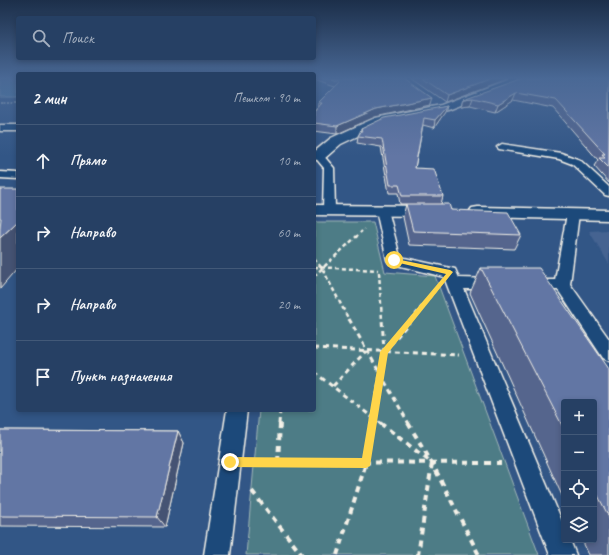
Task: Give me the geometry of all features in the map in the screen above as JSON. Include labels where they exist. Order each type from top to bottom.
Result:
[{"type":"street","points":[[439,104],[444,108]]},
{"type":"street","points":[[317,156],[336,141],[379,121],[444,108],[454,104]]},
{"type":"street","points":[[322,210],[455,211],[609,216]]},
{"type":"lane","points":[[0,128],[16,128]]},
{"type":"lane","points":[[502,147],[561,156],[576,162],[609,193]]},
{"type":"lane","points":[[317,156],[329,168],[322,210]]},
{"type":"lane","points":[[0,176],[16,176]]},
{"type":"lane","points":[[382,210],[394,260],[452,278],[512,284],[562,285]]},
{"type":"lane","points":[[573,214],[562,285],[609,353]]},
{"type":"lane","points":[[452,278],[564,555]]},
{"type":"lane","points":[[218,555],[237,412]]},
{"type":"path","points":[[316,274],[366,228]]},
{"type":"path","points":[[316,261],[322,268],[366,351],[432,463],[479,555]]},
{"type":"path","points":[[337,555],[366,463],[384,352],[379,262]]},
{"type":"path","points":[[384,352],[452,278]]},
{"type":"path","points":[[316,348],[484,356]]},
{"type":"path","points":[[333,386],[366,351]]},
{"type":"path","points":[[316,373],[432,463]]},
{"type":"path","points":[[278,462],[280,412]]},
{"type":"path","points":[[230,462],[527,463]]},
{"type":"path","points":[[230,462],[302,555]]},
{"type":"path","points":[[418,555],[432,463]]},
{"type":"shaded area","points":[[609,230],[609,264],[589,231]]},
{"type":"green space","points":[[316,222],[373,222],[385,272],[435,276],[539,555],[246,555],[259,412],[316,412]]},
{"type":"building","points":[[321,104],[402,104],[376,109],[337,126],[316,123],[316,110]]},
{"type":"building","points":[[560,104],[609,104],[609,168],[599,158],[605,158],[602,154],[605,154]]},
{"type":"building","points":[[447,106],[435,120],[424,118],[415,168],[434,169],[443,196],[402,196],[399,185],[390,185],[382,139],[358,136],[362,130],[361,129],[384,118]]},
{"type":"building","points":[[0,189],[16,189],[16,223],[0,238]]},
{"type":"building","points":[[406,204],[449,204],[451,210],[508,212],[521,235],[413,231]]},
{"type":"building","points":[[481,268],[539,268],[609,369],[609,517],[597,494],[597,399],[561,399],[561,423]]},
{"type":"building","points":[[0,430],[178,431],[157,517],[0,516]]},
{"type":"route","points":[[230,462],[366,463],[384,352],[450,272],[394,260]]}]
